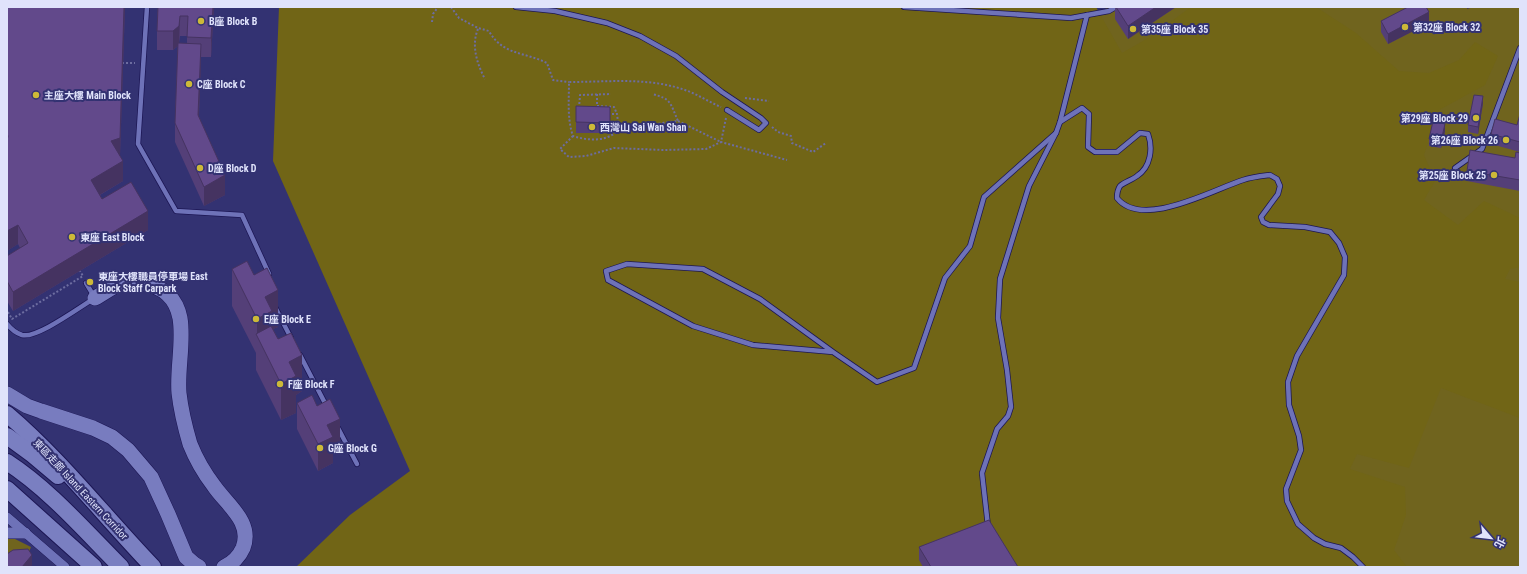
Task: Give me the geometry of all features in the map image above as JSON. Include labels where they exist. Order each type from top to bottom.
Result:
[{"type":"highway","points":[[95,298],[125,282],[139,282],[155,285],[162,289],[176,304],[179,312],[180,326],[179,393],[187,435],[196,457],[209,480],[240,518],[244,528],[245,538],[242,551],[238,557],[224,567]]},
{"type":"highway","points":[[7,394],[27,406],[94,428],[112,437],[128,450],[151,477],[186,557],[199,567]]},
{"type":"highway","name":"東區走廊 Island Eastern Corridor","points":[[7,414],[51,455],[149,563]]},
{"type":"highway","points":[[7,436],[33,455],[149,563]]},
{"type":"highway","points":[[7,462],[51,497],[121,567]]},
{"type":"highway","points":[[7,489],[94,567]]},
{"type":"street","points":[[7,517],[65,567]]},
{"type":"street","points":[[7,525],[25,533]]},
{"type":"street","points":[[7,533],[25,533]]},
{"type":"lane","points":[[147,7],[138,144],[176,211],[242,215],[272,280]]},
{"type":"lane","points":[[516,7],[555,11],[607,23],[640,36],[676,56],[722,92],[761,118],[766,123],[759,130],[727,110]]},
{"type":"lane","points":[[904,7],[1071,18],[1109,11],[1116,7]]},
{"type":"lane","points":[[989,534],[982,473],[997,429],[1008,416],[1011,407],[1007,370],[998,318],[1000,279],[1029,186],[1060,122],[1087,15]]},
{"type":"lane","points":[[1455,168],[1482,149],[1520,48]]},
{"type":"lane","points":[[1060,122],[1082,108],[1089,114],[1088,147],[1095,152],[1117,152],[1140,133],[1148,134],[1151,143],[1150,154],[1146,167],[1138,176],[1120,186],[1117,193],[1117,198],[1121,203],[1136,209],[1159,209],[1176,206],[1244,180],[1270,175],[1277,179],[1280,186],[1278,194],[1261,217],[1263,222],[1269,225],[1319,229],[1330,232],[1339,243],[1345,257],[1344,275],[1296,356],[1288,382],[1289,405],[1300,436],[1301,450],[1286,489],[1287,501],[1298,524],[1314,538],[1325,544],[1341,548],[1354,557],[1362,567]]},
{"type":"lane","points":[[833,352],[754,345],[693,326],[608,280],[606,271],[627,264],[703,269],[760,299],[877,382],[914,368],[945,278],[970,246],[984,197],[1056,133]]},
{"type":"lane","points":[[7,324],[11,329],[23,336],[41,332],[95,298],[86,282]]},
{"type":"lane","points":[[271,300],[293,341]]},
{"type":"lane","points":[[296,348],[328,410]]},
{"type":"lane","points":[[336,423],[357,464]]},
{"type":"path","points":[[432,22],[433,14],[438,7]]},
{"type":"path","points":[[451,7],[459,18],[478,28],[489,31],[494,41],[504,48],[537,58],[547,63],[553,80],[569,82],[639,80],[686,90],[727,110],[721,142]]},
{"type":"path","points":[[478,28],[475,36],[476,52],[478,66],[485,79]]},
{"type":"path","points":[[116,62],[135,63]]},
{"type":"path","points":[[569,82],[569,114],[573,136]]},
{"type":"path","points":[[598,94],[597,106],[614,107],[617,114],[619,129]]},
{"type":"path","points":[[579,114],[580,95],[611,94]]},
{"type":"path","points":[[652,94],[662,97],[670,102],[678,121]]},
{"type":"path","points":[[602,114],[617,114]]},
{"type":"path","points":[[573,136],[581,139],[605,139],[613,135],[619,129],[678,121],[721,142],[787,160]]},
{"type":"path","points":[[766,123],[778,132],[791,136],[792,143],[813,152],[826,142]]},
{"type":"path","points":[[573,136],[560,149],[568,157],[586,156],[614,148],[706,150],[721,142]]},
{"type":"path","points":[[8,312],[12,319],[83,276],[80,271]]},
{"type":"shaded area","points":[[279,7],[1096,7],[1122,53],[1150,37],[1191,7],[1316,7],[1356,33],[1399,71],[1429,73],[1459,60],[1475,42],[1498,56],[1485,85],[1439,110],[1424,155],[1435,181],[1424,200],[1458,225],[1484,201],[1520,218],[1520,267],[1510,269],[1505,279],[1520,282],[1520,418],[1441,388],[1409,468],[1357,454],[1350,469],[1405,487],[1406,515],[1394,550],[1407,567],[296,567],[350,515],[410,471],[273,161]]},
{"type":"shaded area","points":[[1107,7],[1520,7],[1520,567],[1373,567],[928,79],[1103,12]]},
{"type":"shaded area","points":[[7,538],[13,538],[31,547],[29,552],[7,555]]},
{"type":"building","points":[[7,7],[124,7],[120,138],[111,141],[123,161],[91,180],[102,199],[131,182],[148,211],[13,292],[7,281],[7,256],[28,243],[18,225],[7,231]]},
{"type":"building","points":[[158,7],[213,7],[211,38],[187,37],[188,16],[180,16],[179,26],[173,31],[157,31]]},
{"type":"building","points":[[1116,7],[1156,7],[1128,26]]},
{"type":"building","points":[[1408,7],[1426,7],[1429,12],[1388,34],[1381,21]]},
{"type":"building","points":[[178,43],[201,44],[198,115],[225,175],[204,187],[175,123]]},
{"type":"building","name":"第29座 Block 29","points":[[1474,95],[1483,96],[1478,127],[1468,125]]},
{"type":"building","points":[[576,106],[610,107],[610,123],[576,122]]},
{"type":"building","points":[[1520,114],[1520,142],[1491,134],[1495,119],[1517,125]]},
{"type":"building","points":[[1433,121],[1445,124],[1441,141],[1429,139]]},
{"type":"building","points":[[1470,150],[1515,158],[1516,152],[1520,153],[1520,180],[1467,171]]},
{"type":"building","points":[[247,261],[254,275],[267,268],[278,290],[265,297],[272,311],[257,319],[232,269]]},
{"type":"building","points":[[271,326],[278,339],[291,333],[302,355],[289,362],[296,376],[281,384],[256,334]]},
{"type":"building","points":[[312,395],[317,406],[330,399],[340,419],[327,425],[333,437],[318,444],[297,403]]},
{"type":"building","points":[[989,520],[1018,567],[931,567],[919,547]]},
{"type":"building","points":[[28,549],[32,555],[22,567],[7,567],[7,554],[13,550]]},
{"type":"place","name":"B座 Block B","points":[[201,21]]},
{"type":"place","name":"第32座 Block 32","points":[[1405,27]]},
{"type":"place","name":"第35座 Block 35","points":[[1133,29]]},
{"type":"place","name":"C座 Block C","points":[[189,84]]},
{"type":"place","name":"主座大樓 Main Block","points":[[36,95]]},
{"type":"place","name":"第29座 Block 29","points":[[1476,118]]},
{"type":"place","name":"西灣山 Sai Wan Shan","points":[[592,127]]},
{"type":"place","name":"第26座 Block 26","points":[[1506,140]]},
{"type":"place","name":"D座 Block D","points":[[200,168]]},
{"type":"place","name":"第25座 Block 25","points":[[1494,175]]},
{"type":"place","name":"東座 East Block","points":[[72,237]]},
{"type":"place","name":"東座大樓職員停車場 East Block Staff Carpark","points":[[90,282]]},
{"type":"place","name":"E座 Block E","points":[[256,319]]},
{"type":"place","name":"F座 Block F","points":[[280,384]]},
{"type":"place","name":"G座 Block G","points":[[320,448]]}]
